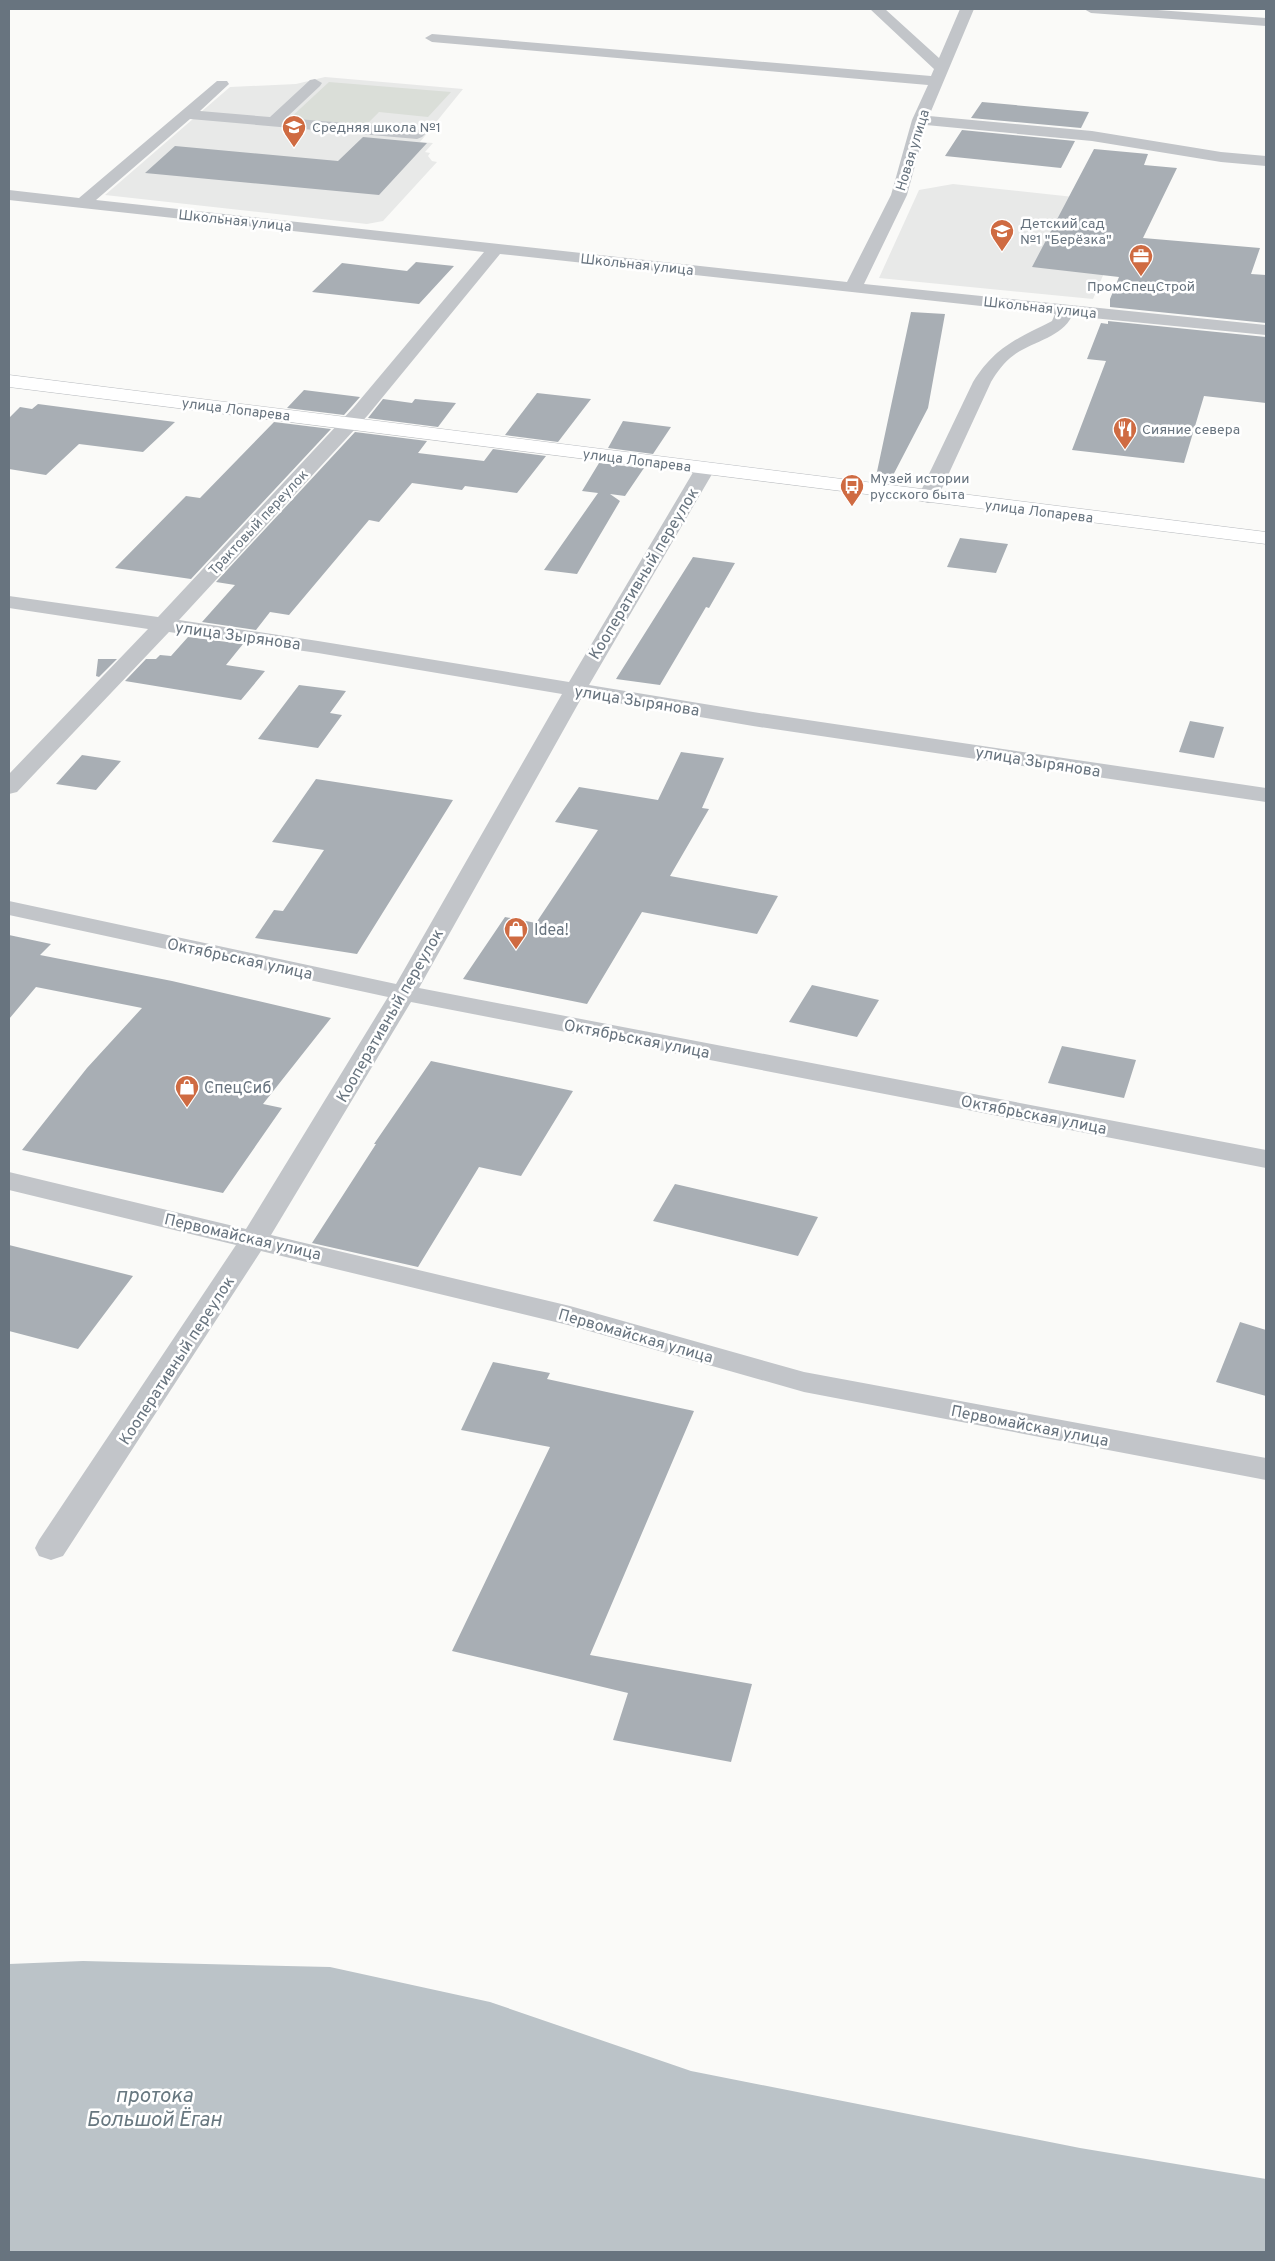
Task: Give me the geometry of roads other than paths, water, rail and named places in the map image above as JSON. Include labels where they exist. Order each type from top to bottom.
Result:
[{"type":"main road","name":"улица Лопарева","points":[[9,381],[1266,538]]},
{"type":"street","points":[[877,9],[939,74]]},
{"type":"street","name":"Новая улица","points":[[853,288],[898,195],[920,120],[967,9]]},
{"type":"street","points":[[1091,9],[1266,22]]},
{"type":"street","points":[[432,38],[939,74]]},
{"type":"street","points":[[274,121],[315,83]]},
{"type":"street","points":[[83,203],[222,84]]},
{"type":"street","points":[[188,114],[417,134]]},
{"type":"street","points":[[920,120],[1092,136],[1213,156],[1266,161]]},
{"type":"street","name":"Школьная улица","points":[[9,195],[853,288],[1266,330]]},
{"type":"street","name":"Трактовый переулок","points":[[9,787],[164,625],[350,423],[496,248]]},
{"type":"street","points":[[928,497],[982,382],[992,366],[1008,351],[1059,324],[1066,310]]},
{"type":"street","name":"Кооперативный переулок","points":[[51,1548],[255,1239],[404,993],[574,689],[705,469]]},
{"type":"street","name":"улица Зырянова","points":[[9,602],[337,650],[753,719],[1266,795]]},
{"type":"street","name":"Октябрьская улица","points":[[9,908],[404,993],[1266,1159]]},
{"type":"street","name":"Первомайская улица","points":[[9,1181],[570,1316],[804,1382],[1266,1469]]},
{"type":"water","name":"протока Большой Ёган","points":[[83,1961],[330,1967],[490,2002],[691,2071],[1080,2148],[1266,2179],[1266,2252],[9,2252],[9,1964]]},
{"type":"place","name":"Средняя школа №1","points":[[294,148]]},
{"type":"place","name":"Детский сад №1 \"Берёзка\"","points":[[1002,252]]},
{"type":"place","name":"ПромСпецСтрой","points":[[1141,277]]},
{"type":"place","name":"Сияние севера","points":[[1125,450]]},
{"type":"place","name":"Музей истории русского быта","points":[[852,507]]},
{"type":"place","name":"Idea!","points":[[516,950]]},
{"type":"place","name":"СпецСиб","points":[[187,1108]]}]
